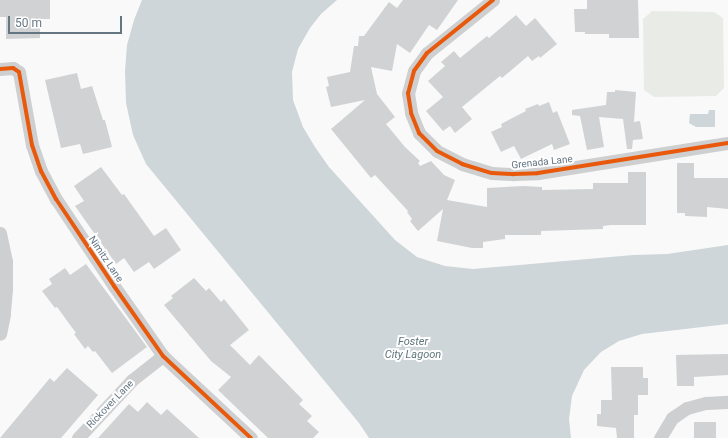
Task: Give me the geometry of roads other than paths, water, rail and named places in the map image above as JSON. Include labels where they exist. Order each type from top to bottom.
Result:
[{"type":"street","name":"Grenada Lane","points":[[493,0],[427,53],[414,71],[408,93],[411,113],[419,133],[437,151],[462,164],[492,173],[514,174],[538,173],[728,143]]},
{"type":"street","name":"Nimitz Lane","points":[[0,70],[13,68],[19,72],[32,145],[40,170],[56,199],[163,356],[251,438]]},
{"type":"street","points":[[0,233],[6,261],[4,314],[0,334]]},
{"type":"street","name":"Rickover Lane","points":[[78,438],[132,380],[163,356]]},
{"type":"street","points":[[660,438],[672,418],[687,408],[706,403],[728,402]]},
{"type":"water","name":"Foster City Lagoon","points":[[142,0],[337,0],[321,14],[310,28],[298,49],[292,72],[293,100],[303,127],[329,167],[395,240],[417,257],[445,266],[473,269],[633,255],[667,254],[728,245],[728,324],[642,334],[619,341],[601,352],[584,370],[572,396],[569,419],[571,438],[369,438],[359,423],[146,164],[133,135],[126,103],[125,71],[127,45],[134,20]]},
{"type":"water","points":[[709,110],[715,110],[715,127],[696,127],[689,123],[690,114],[708,114]]}]
